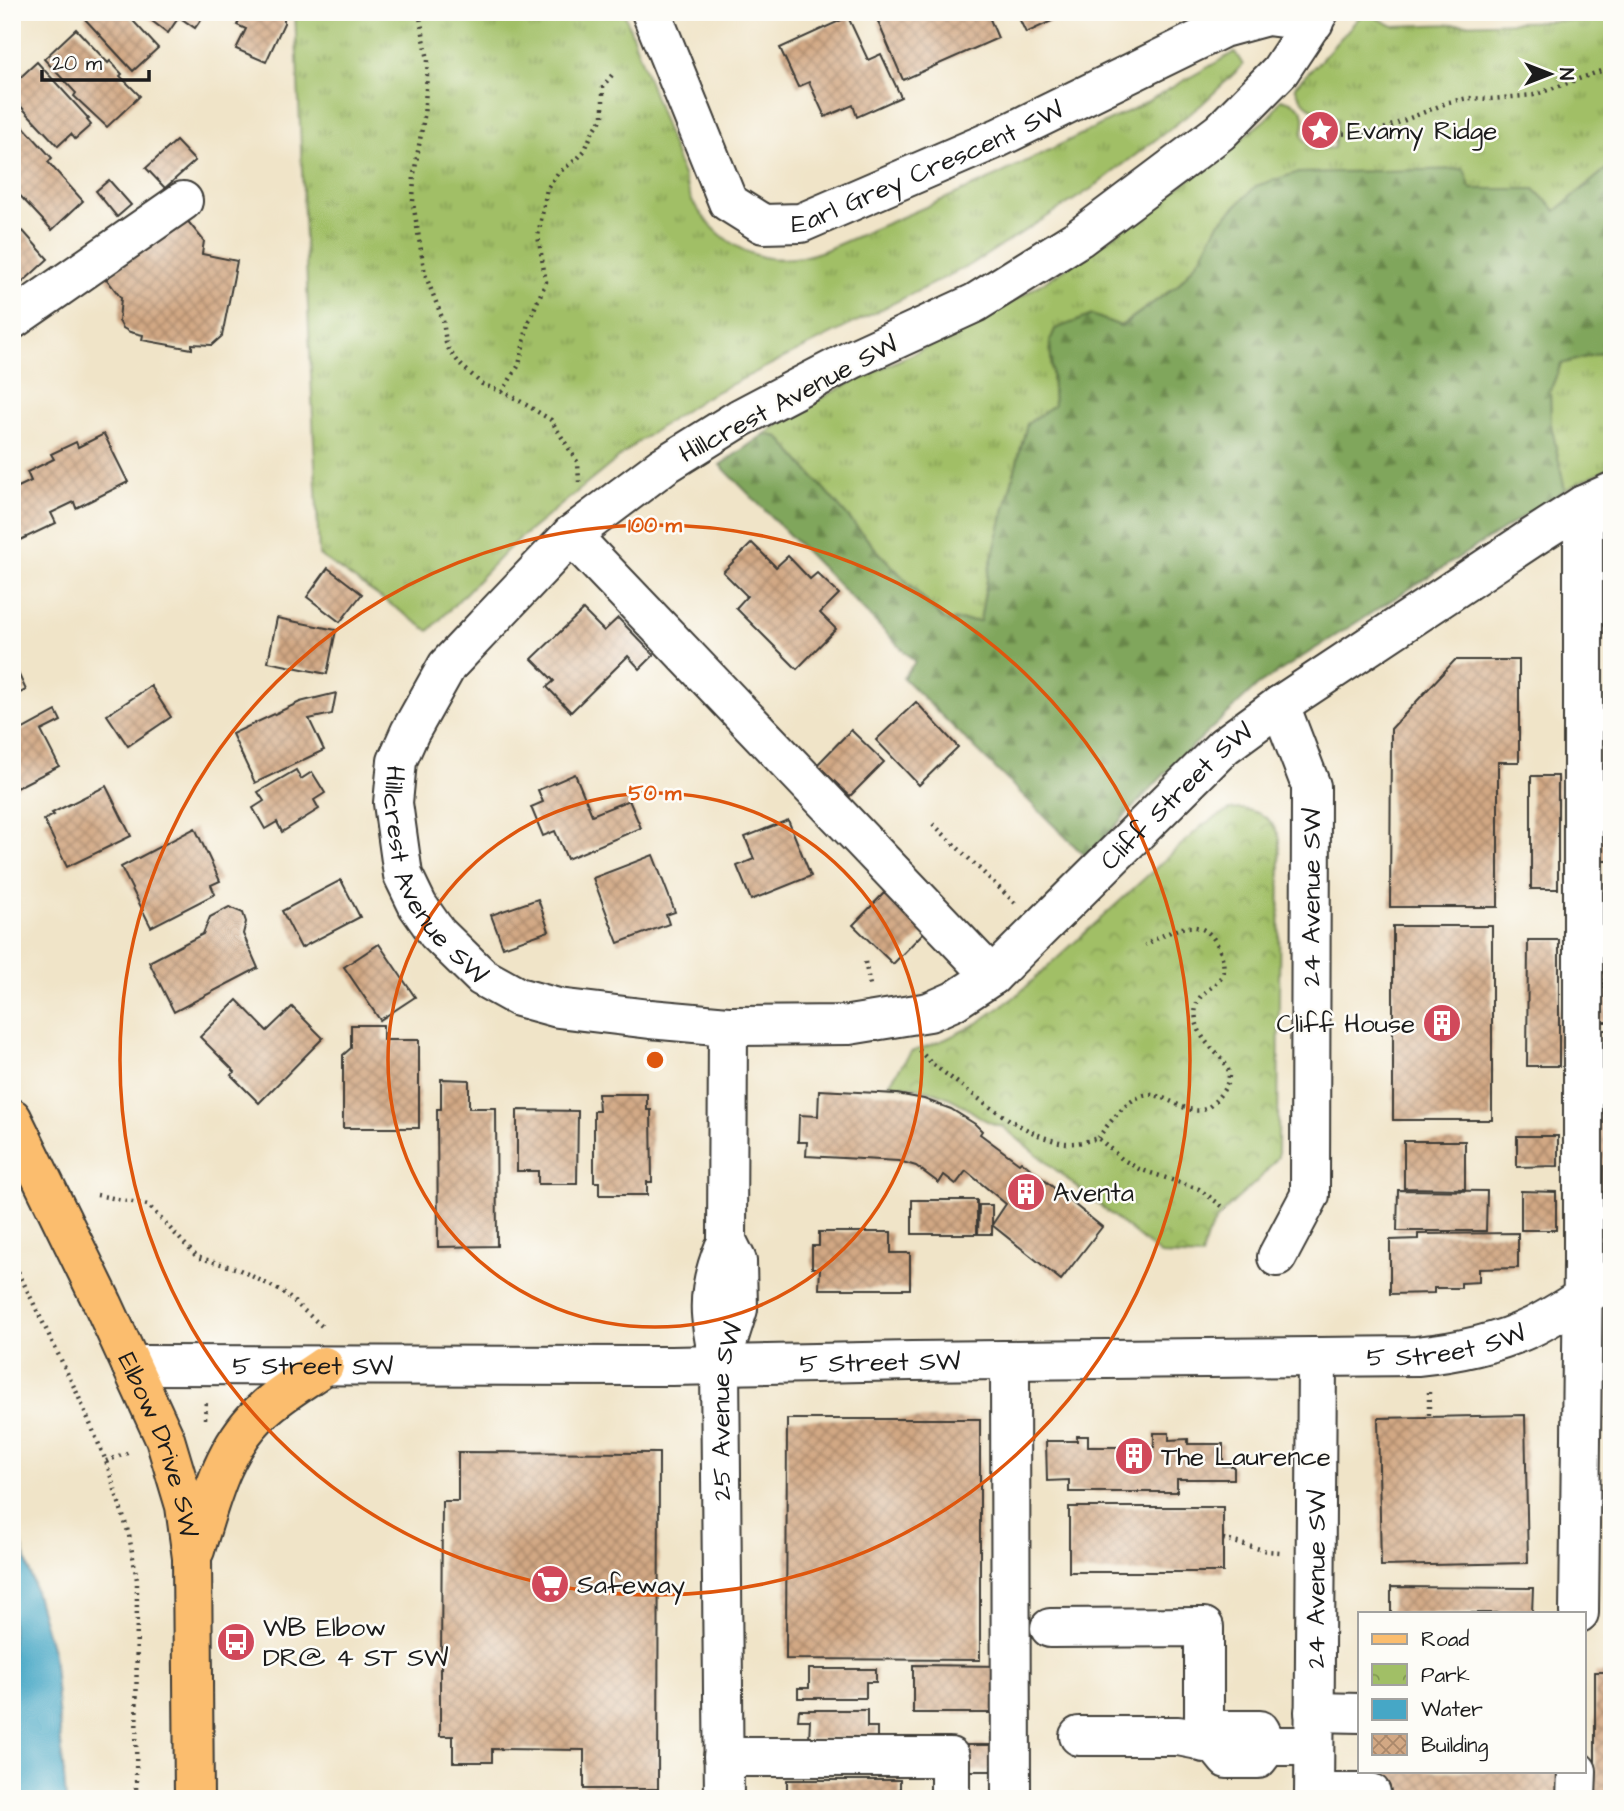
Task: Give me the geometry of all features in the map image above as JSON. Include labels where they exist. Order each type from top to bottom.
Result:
[{"type":"main road","name":"Elbow Drive SW","points":[[12,1118],[131,1365],[171,1455],[185,1506],[192,1558],[194,1799]]},
{"type":"main road","points":[[192,1558],[217,1480],[233,1445],[259,1413],[327,1350]]},
{"type":"street","name":"Earl Grey Crescent SW","points":[[654,13],[728,201],[763,224],[801,223],[998,138],[1223,28],[1267,16],[1317,17]]},
{"type":"street","name":"Hillcrest Avenue SW","points":[[728,1026],[558,1008],[518,997],[482,977],[437,933],[418,906],[403,875],[393,803],[397,761],[447,666],[570,536],[663,466],[740,418],[853,359],[975,303],[1079,237],[1220,132],[1280,71],[1317,17]]},
{"type":"street","points":[[12,320],[183,201]]},
{"type":"street","points":[[1579,1612],[1597,1288],[1597,499]]},
{"type":"street","name":"Cliff Street SW","points":[[728,1026],[849,1025],[929,1012],[954,1001],[992,976],[1224,746],[1280,705],[1597,499]]},
{"type":"street","points":[[570,536],[992,976]]},
{"type":"street","name":"24 Avenue SW","points":[[1277,1256],[1310,1195],[1311,786],[1280,705]]},
{"type":"street","name":"25 Avenue SW","points":[[724,1799],[720,1366],[738,1309],[737,1261],[727,1241],[728,1026]]},
{"type":"street","name":"5 Street SW","points":[[131,1365],[327,1350],[720,1366],[1417,1356],[1475,1347],[1531,1327],[1597,1288]]},
{"type":"street","name":"24 Avenue SW","points":[[1314,1796],[1317,1357]]},
{"type":"street","points":[[1010,1360],[1011,1799]]},
{"type":"street","points":[[1049,1628],[1204,1627],[1209,1743]]},
{"type":"street","points":[[1209,1743],[1223,1730],[1259,1730],[1268,1746],[1358,1714]]},
{"type":"street","points":[[1079,1736],[1178,1736],[1209,1743]]},
{"type":"street","points":[[723,1757],[950,1757],[950,1792]]},
{"type":"street","points":[[1576,1799],[1577,1772]]},
{"type":"street","points":[[1314,1796],[1371,1793]]},
{"type":"path","points":[[419,12],[428,60],[424,117],[414,174],[414,203],[425,274],[443,320],[450,352],[482,384],[533,407],[551,420],[578,463],[579,493]]},
{"type":"path","points":[[1336,134],[1376,132],[1449,102],[1468,98],[1534,95],[1612,67]]},
{"type":"path","points":[[502,392],[519,365],[528,323],[545,282],[538,236],[547,189],[558,173],[585,150],[603,117],[603,86],[612,75]]},
{"type":"path","points":[[933,824],[1013,901]]},
{"type":"path","points":[[919,1050],[930,1063],[1020,1126],[1048,1139],[1068,1144],[1098,1138],[1120,1113],[1143,1096],[1154,1095],[1201,1111],[1210,1107],[1229,1079],[1230,1072],[1199,1032],[1195,1007],[1201,996],[1220,979],[1224,970],[1221,952],[1214,937],[1205,929],[1176,929],[1145,946]]},
{"type":"path","points":[[865,962],[872,996]]},
{"type":"path","points":[[1098,1138],[1122,1159],[1139,1169],[1199,1189],[1226,1209]]},
{"type":"path","points":[[97,1195],[148,1205],[198,1256],[238,1269],[283,1292],[327,1350]]},
{"type":"path","points":[[12,1259],[106,1461],[129,1535],[137,1580],[136,1799]]},
{"type":"path","points":[[1429,1392],[1429,1417]]},
{"type":"path","points":[[205,1424],[206,1398]]},
{"type":"path","points":[[106,1461],[130,1452]]},
{"type":"path","points":[[1223,1539],[1267,1551],[1282,1552]]},
{"type":"green space","points":[[295,12],[624,12],[692,201],[704,218],[732,244],[765,257],[783,259],[823,251],[986,181],[1137,107],[1235,52],[1243,65],[1201,105],[1091,189],[972,264],[704,398],[638,442],[512,545],[429,631],[319,555]]},
{"type":"green space","points":[[1364,12],[1393,26],[1612,19],[1612,164],[1556,211],[1534,189],[1471,189],[1219,223],[1201,257],[1178,285],[1120,326],[1092,315],[1050,342],[1054,405],[1027,424],[988,574],[980,621],[944,620],[874,547],[779,437],[765,434],[816,401],[980,320],[1094,250],[1271,115],[1281,99],[1302,110],[1302,134],[1306,143],[1319,148],[1334,148],[1338,119],[1311,108],[1301,99],[1295,86]]},
{"type":"green space","points":[[1612,164],[1612,352],[1561,364],[1550,391],[1551,424],[1565,490],[1258,685],[1177,761],[1086,857],[903,678],[915,662],[720,465],[765,434],[779,437],[874,547],[943,620],[980,621],[988,574],[1027,424],[1054,405],[1050,341],[1055,329],[1092,315],[1121,326],[1178,285],[1201,257],[1219,223],[1256,186],[1296,173],[1464,169],[1471,189],[1534,189],[1556,211]]},
{"type":"green space","points":[[1612,352],[1612,466],[1565,490],[1551,424],[1550,391],[1561,364]]},
{"type":"green space","points":[[1241,809],[1265,817],[1274,826],[1280,839],[1278,1157],[1216,1221],[1205,1243],[1202,1257],[1161,1255],[1003,1127],[985,1120],[943,1095],[916,1087],[889,1084],[911,1052],[978,1023],[1016,996],[1204,824],[1230,810]]},
{"type":"water","points":[[12,1510],[53,1654],[66,1799],[12,1799]]},
{"type":"building","points":[[90,12],[125,12],[158,48],[133,71],[84,18]]},
{"type":"building","points":[[140,12],[206,12],[195,28],[179,17],[168,33]]},
{"type":"building","points":[[243,12],[284,12],[284,23],[266,62],[236,49],[246,29],[237,25]]},
{"type":"building","points":[[899,12],[987,12],[998,38],[903,80],[878,22]]},
{"type":"building","points":[[1016,12],[1071,12],[1026,33]]},
{"type":"building","points":[[848,17],[868,60],[881,54],[901,97],[857,117],[853,105],[825,117],[809,82],[798,87],[780,48]]},
{"type":"building","points":[[76,29],[108,63],[110,61],[122,74],[120,76],[140,96],[107,127],[74,96],[76,93],[44,59]]},
{"type":"building","points":[[37,62],[89,119],[87,120],[91,125],[75,139],[71,134],[58,146],[12,97],[12,85]]},
{"type":"building","points":[[12,114],[52,158],[48,162],[83,201],[52,230],[12,187]]},
{"type":"building","points":[[176,141],[195,161],[165,188],[146,168]]},
{"type":"building","points":[[109,180],[131,205],[117,217],[96,191]]},
{"type":"building","points":[[186,219],[204,241],[202,254],[237,261],[222,336],[212,345],[192,344],[192,349],[142,340],[143,335],[123,328],[119,321],[121,298],[105,277]]},
{"type":"building","points":[[23,231],[48,259],[12,292],[12,241]]},
{"type":"building","points":[[104,434],[128,482],[76,508],[74,502],[51,513],[56,523],[12,544],[12,490],[31,481],[27,472],[54,459],[51,454],[76,442],[78,447]]},
{"type":"building","points":[[752,543],[776,567],[788,556],[810,579],[817,573],[839,594],[820,613],[836,629],[797,669],[736,608],[747,596],[723,572]]},
{"type":"building","points":[[328,568],[362,594],[340,622],[307,597]]},
{"type":"building","points":[[583,610],[604,631],[618,618],[654,655],[640,669],[628,656],[571,712],[547,687],[554,681],[532,659]]},
{"type":"building","points":[[277,618],[336,630],[327,674],[268,662]]},
{"type":"building","points":[[12,660],[26,690],[12,697]]},
{"type":"building","points":[[1455,660],[1519,660],[1519,762],[1498,762],[1498,907],[1390,907],[1391,729]]},
{"type":"building","points":[[151,686],[171,717],[128,746],[107,715]]},
{"type":"building","points":[[336,693],[332,714],[309,719],[324,750],[255,783],[232,734],[300,702]]},
{"type":"building","points":[[916,702],[958,747],[919,785],[876,740]]},
{"type":"building","points":[[56,711],[61,721],[41,731],[59,766],[12,790],[12,735]]},
{"type":"building","points":[[851,730],[884,762],[850,796],[817,765]]},
{"type":"building","points":[[296,770],[301,779],[312,772],[325,793],[314,800],[319,809],[282,832],[277,822],[265,829],[253,808],[264,801],[258,792]]},
{"type":"building","points":[[575,774],[592,815],[629,800],[641,828],[567,859],[555,831],[543,836],[531,807],[543,802],[538,790]]},
{"type":"building","points":[[1531,776],[1558,776],[1558,889],[1531,889]]},
{"type":"building","points":[[106,786],[131,836],[67,867],[44,820],[54,815],[52,813]]},
{"type":"building","points":[[788,820],[811,876],[751,900],[737,866],[754,859],[745,837]]},
{"type":"building","points":[[1599,826],[1612,826],[1612,861],[1599,861]]},
{"type":"building","points":[[195,828],[220,881],[211,885],[215,894],[151,927],[121,867]]},
{"type":"building","points":[[653,855],[675,912],[666,915],[669,924],[618,943],[593,878]]},
{"type":"building","points":[[341,880],[360,917],[301,948],[282,911]]},
{"type":"building","points":[[888,889],[928,928],[893,964],[853,925]]},
{"type":"building","points":[[538,899],[549,931],[503,947],[491,915]]},
{"type":"building","points":[[229,907],[243,913],[246,922],[243,934],[258,968],[174,1012],[149,962],[203,934],[210,917]]},
{"type":"building","name":"Cliff House","points":[[1393,926],[1492,926],[1492,1120],[1393,1120]]},
{"type":"building","points":[[1528,940],[1559,940],[1559,1066],[1527,1066]]},
{"type":"building","points":[[379,944],[415,997],[380,1020],[344,967]]},
{"type":"building","points":[[1599,946],[1612,946],[1612,983],[1599,983]]},
{"type":"building","points":[[1595,988],[1612,988],[1612,1022],[1595,1022]]},
{"type":"building","points":[[237,1000],[267,1031],[292,1007],[323,1038],[259,1103],[231,1075],[235,1072],[200,1037]]},
{"type":"building","points":[[351,1025],[383,1025],[383,1040],[419,1040],[419,1128],[343,1128],[343,1055],[351,1048]]},
{"type":"building","points":[[1603,1030],[1612,1030],[1612,1058],[1603,1058]]},
{"type":"building","points":[[441,1079],[469,1080],[469,1108],[496,1108],[497,1246],[438,1247],[437,1109],[441,1109]]},
{"type":"building","name":"Aventa","points":[[819,1090],[897,1094],[924,1099],[951,1109],[975,1124],[982,1131],[980,1134],[1019,1163],[1021,1161],[1102,1227],[1061,1280],[992,1225],[1006,1204],[966,1171],[956,1184],[944,1175],[939,1183],[916,1166],[899,1161],[806,1156],[807,1142],[798,1142],[799,1115],[818,1116]]},
{"type":"building","points":[[1596,1092],[1612,1092],[1612,1192],[1593,1192]]},
{"type":"building","points":[[598,1094],[647,1094],[647,1110],[651,1110],[652,1182],[647,1182],[647,1195],[599,1195],[599,1182],[594,1182],[594,1111],[599,1111]]},
{"type":"building","points":[[517,1110],[578,1111],[577,1184],[538,1184],[538,1171],[517,1171]]},
{"type":"building","points":[[1517,1136],[1558,1136],[1558,1166],[1517,1167]]},
{"type":"building","points":[[1404,1141],[1465,1141],[1465,1189],[1404,1188]]},
{"type":"building","points":[[1398,1190],[1487,1191],[1486,1231],[1397,1231]]},
{"type":"building","points":[[1521,1191],[1556,1192],[1556,1230],[1521,1230]]},
{"type":"building","points":[[912,1200],[977,1200],[977,1234],[912,1234]]},
{"type":"building","points":[[979,1205],[992,1205],[992,1234],[978,1234]]},
{"type":"building","points":[[819,1232],[891,1232],[891,1253],[910,1253],[910,1289],[819,1289],[820,1268],[812,1268],[812,1246],[819,1246]]},
{"type":"building","points":[[1518,1233],[1518,1268],[1479,1269],[1479,1282],[1461,1283],[1461,1288],[1434,1288],[1434,1293],[1390,1294],[1390,1240],[1418,1239],[1418,1234]]},
{"type":"building","points":[[1525,1415],[1528,1563],[1381,1566],[1378,1418]]},
{"type":"building","points":[[787,1419],[980,1419],[980,1660],[786,1659]]},
{"type":"building","name":"The Laurence","points":[[1154,1433],[1169,1433],[1169,1440],[1188,1439],[1188,1444],[1223,1444],[1223,1466],[1234,1466],[1234,1479],[1177,1479],[1177,1492],[1069,1492],[1069,1480],[1047,1481],[1046,1441],[1077,1441],[1077,1436],[1088,1436],[1088,1447],[1154,1447]]},
{"type":"building","name":"Safeway","points":[[458,1452],[659,1453],[658,1789],[584,1789],[584,1750],[492,1749],[492,1762],[453,1762],[453,1736],[440,1736],[442,1501],[458,1501]]},
{"type":"building","points":[[1069,1507],[1223,1507],[1223,1572],[1069,1572]]},
{"type":"building","points":[[1391,1587],[1533,1588],[1532,1612],[1391,1612]]},
{"type":"building","points":[[913,1665],[1003,1666],[1003,1713],[913,1713]]},
{"type":"building","points":[[809,1669],[876,1669],[876,1682],[866,1682],[866,1698],[798,1698],[798,1688],[809,1688]]},
{"type":"building","points":[[1595,1672],[1612,1672],[1612,1799],[1595,1799]]},
{"type":"building","points":[[799,1710],[867,1710],[867,1727],[877,1727],[877,1739],[809,1739],[810,1720],[798,1720]]},
{"type":"building","points":[[964,1745],[999,1745],[999,1771],[964,1771]]},
{"type":"building","points":[[1372,1772],[1561,1772],[1561,1793],[1545,1793],[1544,1799],[1371,1799]]},
{"type":"building","points":[[787,1780],[900,1780],[900,1799],[787,1799]]},
{"type":"place","name":"Evamy Ridge","points":[[1320,130]]},
{"type":"place","name":"Cliff House","points":[[1442,1023]]},
{"type":"place","name":"Aventa","points":[[1026,1192]]},
{"type":"place","name":"The Laurence","points":[[1134,1456]]},
{"type":"place","name":"Safeway","points":[[550,1584]]},
{"type":"place","name":"WB Elbow DR@ 4 ST SW","points":[[236,1642]]}]
